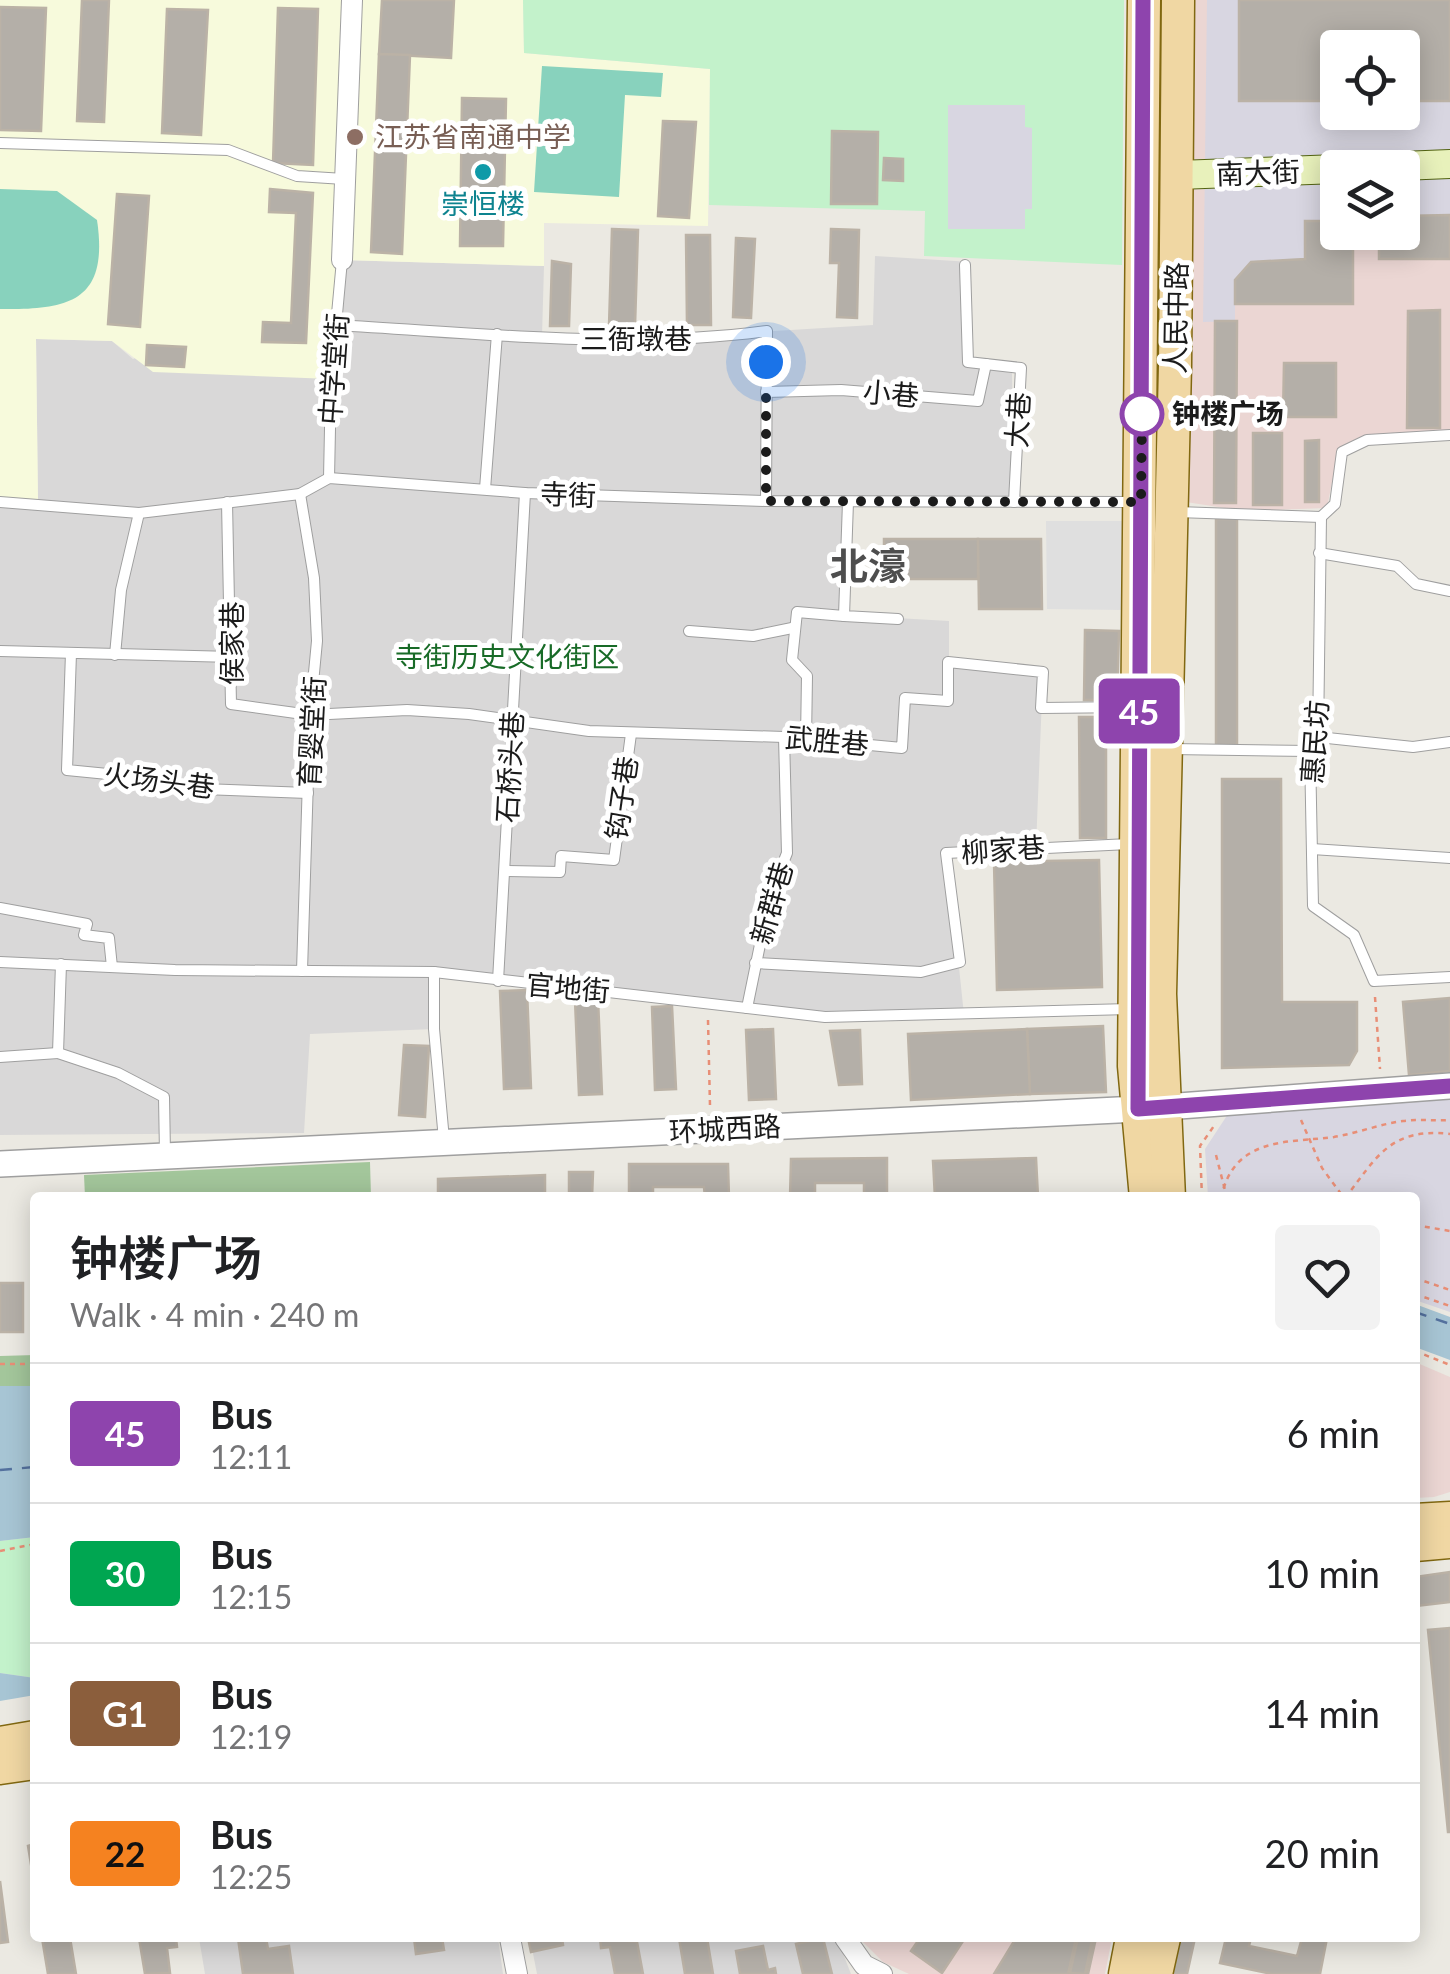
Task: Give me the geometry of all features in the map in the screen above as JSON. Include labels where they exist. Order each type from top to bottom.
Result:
[{"type":"main road","name":"人民中路","points":[[1144,0],[1164,748],[1150,1108]]},
{"type":"main road","name":"人民中路","points":[[1172,1190],[1150,1108],[1135,1009],[1139,707],[1178,175],[1178,0]]},
{"type":"main road","points":[[1420,165],[1450,164]]},
{"type":"main road","name":"南大街","points":[[1178,175],[1320,170]]},
{"type":"main road","points":[[1420,1520],[1450,1518]]},
{"type":"main road","points":[[1420,1545],[1450,1542]]},
{"type":"main road","points":[[0,1742],[30,1738]]},
{"type":"main road","points":[[0,1768],[30,1764]]},
{"type":"main road","points":[[1125,1974],[1131,1942]]},
{"type":"main road","points":[[1156,1974],[1163,1942]]},
{"type":"street","points":[[342,260],[352,0]]},
{"type":"street","name":"环城西路","points":[[0,1164],[165,1160],[1150,1108],[1450,1086]]},
{"type":"street","points":[[511,1942],[517,1974]]},
{"type":"street","points":[[848,1942],[871,1971]]},
{"type":"lane","points":[[0,143],[228,150],[297,176],[344,179]]},
{"type":"lane","name":"中学堂街","points":[[329,478],[342,260]]},
{"type":"lane","name":"大巷","points":[[966,264],[968,362],[1020,368],[1014,502]]},
{"type":"lane","name":"三衙墩巷","points":[[336,325],[608,341],[706,339],[766,331],[766,501]]},
{"type":"lane","points":[[485,489],[497,334]]},
{"type":"lane","name":"小巷","points":[[766,392],[841,390],[978,402],[986,364]]},
{"type":"lane","name":"惠民坊","points":[[1374,981],[1354,935],[1313,906],[1310,751],[1318,737],[1321,518],[1335,504],[1342,452],[1367,440],[1450,434]]},
{"type":"lane","points":[[0,502],[139,512],[300,494],[329,478]]},
{"type":"lane","name":"寺街","points":[[329,478],[525,494],[1156,507]]},
{"type":"lane","name":"育婴堂街","points":[[300,494],[314,578],[317,640],[310,715],[302,971]]},
{"type":"lane","name":"石桥头巷","points":[[498,981],[525,494]]},
{"type":"lane","name":"侯家巷","points":[[227,502],[231,704],[310,715]]},
{"type":"lane","points":[[844,616],[848,502]]},
{"type":"lane","points":[[1156,507],[1321,518]]},
{"type":"lane","points":[[115,654],[121,590],[139,512]]},
{"type":"lane","points":[[1319,553],[1397,566],[1416,584],[1450,591]]},
{"type":"lane","points":[[806,739],[807,676],[792,660],[792,628],[797,612],[898,619]]},
{"type":"lane","points":[[690,631],[753,636],[792,628]]},
{"type":"lane","points":[[0,651],[232,657]]},
{"type":"lane","name":"火场头巷","points":[[71,653],[67,770],[128,776],[178,788],[308,792]]},
{"type":"lane","name":"武胜巷","points":[[310,715],[406,710],[631,734],[806,739],[902,748],[905,698],[948,701],[948,662],[1043,672],[1041,708],[1139,707]]},
{"type":"lane","name":"钩子巷","points":[[505,871],[560,872],[561,856],[614,860],[631,734]]},
{"type":"lane","points":[[1318,737],[1393,746],[1450,742]]},
{"type":"lane","name":"新群巷","points":[[747,1008],[770,896],[787,853],[784,738]]},
{"type":"lane","points":[[1164,748],[1310,751]]},
{"type":"lane","name":"柳家巷","points":[[755,963],[921,972],[960,962],[946,853],[1136,844]]},
{"type":"lane","points":[[1312,849],[1450,858]]},
{"type":"lane","points":[[0,908],[87,924],[84,935],[108,938],[112,967]]},
{"type":"lane","name":"官地街","points":[[0,962],[434,972],[825,1017],[1135,1009]]},
{"type":"lane","points":[[58,1054],[61,964]]},
{"type":"lane","points":[[434,972],[434,1029],[444,1144]]},
{"type":"lane","points":[[1374,981],[1450,977]]},
{"type":"lane","points":[[0,1057],[58,1054],[118,1073],[164,1098],[165,1160]]},
{"type":"path","points":[[1374,981],[1382,1092]]},
{"type":"path","points":[[708,1003],[711,1130]]},
{"type":"path","points":[[1297,1113],[1322,1168],[1340,1192]]},
{"type":"path","points":[[1172,1190],[1219,1119]]},
{"type":"path","points":[[1223,1188],[1240,1163],[1254,1152],[1283,1140],[1330,1138],[1400,1121],[1450,1120]]},
{"type":"path","points":[[1348,1192],[1360,1172],[1383,1150],[1417,1136],[1450,1134]]},
{"type":"path","points":[[1216,1155],[1223,1192]]},
{"type":"path","points":[[1420,1226],[1450,1231]]},
{"type":"path","points":[[1420,1280],[1450,1290]]},
{"type":"path","points":[[1420,1296],[1450,1306]]},
{"type":"path","points":[[1420,1354],[1450,1365]]},
{"type":"path","points":[[0,1364],[30,1364]]},
{"type":"path","points":[[0,1550],[30,1545]]},
{"type":"shaded area","name":"江苏省南通中学","points":[[0,0],[523,0],[524,53],[710,69],[708,226],[544,223],[544,266],[342,260],[331,379],[153,372],[112,341],[36,339],[38,502],[0,502]]},
{"type":"shaded area","points":[[1190,0],[1450,0],[1450,430],[1360,437],[1338,451],[1327,508],[1244,511],[1186,502]]},
{"type":"shaded area","points":[[1207,0],[1239,0],[1239,101],[1320,101],[1320,130],[1420,130],[1420,101],[1450,101],[1450,215],[1420,216],[1420,150],[1320,150],[1320,221],[1305,221],[1305,259],[1251,262],[1235,280],[1235,321],[1203,322]]},
{"type":"shaded area","points":[[948,105],[1025,105],[1025,127],[1032,128],[1032,209],[1025,209],[1025,229],[948,229]]},
{"type":"shaded area","name":"寺街历史文化街区","points":[[875,256],[971,262],[967,365],[1012,373],[1014,502],[848,502],[844,615],[949,621],[949,662],[1043,672],[1036,847],[947,853],[964,1015],[825,1017],[434,972],[434,1029],[310,1034],[304,1133],[0,1135],[0,502],[38,502],[36,339],[112,341],[133,359],[342,260],[544,266],[542,336],[608,341],[873,325]]},
{"type":"shaded area","points":[[1046,521],[1123,521],[1122,610],[1047,609]]},
{"type":"shaded area","points":[[1450,1099],[1450,1312],[1420,1302],[1420,1192],[1208,1192],[1205,1149],[1228,1114]]},
{"type":"shaded area","points":[[1420,1364],[1450,1377],[1450,1492],[1420,1498]]},
{"type":"shaded area","points":[[200,1942],[499,1942],[503,1974],[205,1974]]},
{"type":"shaded area","points":[[531,1942],[839,1942],[851,1974],[537,1974]]},
{"type":"shaded area","points":[[863,1942],[1111,1942],[1105,1974],[909,1974],[883,1962]]},
{"type":"green space","points":[[523,0],[1124,0],[1122,265],[924,256],[925,211],[709,205],[710,69],[524,53]]},
{"type":"green space","points":[[542,66],[663,73],[661,97],[625,95],[619,197],[534,192]]},
{"type":"green space","points":[[0,189],[57,191],[97,220],[97,268],[90,284],[79,295],[46,307],[0,309]]},
{"type":"green space","points":[[370,1162],[371,1192],[85,1192],[84,1175]]},
{"type":"green space","points":[[30,1355],[30,1386],[0,1386],[0,1356]]},
{"type":"green space","points":[[30,1538],[30,1677],[0,1673],[0,1541]]},
{"type":"water","points":[[1420,1306],[1450,1317],[1450,1360],[1420,1349]]},
{"type":"water","points":[[0,1386],[30,1386],[30,1538],[0,1541]]},
{"type":"water","points":[[0,1673],[30,1677],[30,1696],[0,1701]]},
{"type":"building","points":[[82,0],[109,0],[104,122],[77,121]]},
{"type":"building","points":[[382,0],[454,0],[451,58],[379,54]]},
{"type":"building","points":[[1239,0],[1450,0],[1450,101],[1420,101],[1420,30],[1320,30],[1320,101],[1239,101]]},
{"type":"building","points":[[0,7],[46,8],[41,131],[0,130]]},
{"type":"building","points":[[278,8],[318,9],[313,165],[273,163]]},
{"type":"building","points":[[167,9],[208,10],[201,135],[162,133]]},
{"type":"building","points":[[379,54],[410,55],[402,254],[371,252]]},
{"type":"building","name":"崇恒楼","points":[[462,98],[506,99],[503,246],[460,246]]},
{"type":"building","points":[[663,121],[696,122],[689,218],[658,216]]},
{"type":"building","points":[[832,131],[878,132],[877,204],[831,204]]},
{"type":"building","points":[[884,158],[903,159],[903,181],[883,180]]},
{"type":"building","points":[[270,189],[313,193],[306,343],[262,342],[263,322],[291,323],[296,213],[269,212]]},
{"type":"building","points":[[117,194],[149,196],[140,327],[108,324]]},
{"type":"building","points":[[1450,215],[1450,259],[1379,259],[1379,250],[1420,250],[1420,216]]},
{"type":"building","points":[[1305,221],[1320,221],[1320,250],[1353,250],[1353,304],[1235,304],[1235,280],[1251,262],[1305,259]]},
{"type":"building","points":[[612,229],[638,230],[635,326],[609,326]]},
{"type":"building","points":[[831,229],[859,230],[857,318],[837,317],[839,263],[830,263]]},
{"type":"building","points":[[686,235],[710,235],[711,325],[687,325]]},
{"type":"building","points":[[736,238],[755,239],[751,318],[733,317]]},
{"type":"building","points":[[552,261],[571,264],[569,326],[550,326]]},
{"type":"building","points":[[1440,310],[1440,428],[1407,428],[1408,311]]},
{"type":"building","points":[[1215,321],[1237,321],[1236,503],[1214,503]]},
{"type":"building","points":[[147,345],[186,347],[184,367],[146,365]]},
{"type":"building","points":[[1284,363],[1336,363],[1336,417],[1283,417]]},
{"type":"building","points":[[1253,433],[1282,433],[1282,505],[1253,505]]},
{"type":"building","points":[[1319,440],[1319,502],[1305,502],[1305,441]]},
{"type":"building","points":[[1216,519],[1237,519],[1237,745],[1216,745]]},
{"type":"building","points":[[884,539],[978,539],[978,579],[884,579]]},
{"type":"building","points":[[978,539],[1041,539],[1042,609],[979,609]]},
{"type":"building","points":[[1085,630],[1119,631],[1117,700],[1084,700]]},
{"type":"building","points":[[1079,717],[1106,717],[1106,838],[1080,838]]},
{"type":"building","points":[[1222,779],[1281,779],[1282,1002],[1357,1002],[1357,1051],[1349,1065],[1222,1068]]},
{"type":"building","points":[[1099,860],[1102,987],[997,990],[994,862]]},
{"type":"building","points":[[527,990],[531,1088],[504,1089],[500,991]]},
{"type":"building","points":[[1450,998],[1450,1071],[1409,1075],[1403,1002]]},
{"type":"building","points":[[598,999],[602,1094],[579,1095],[575,1000]]},
{"type":"building","points":[[672,1006],[676,1089],[655,1090],[652,1007]]},
{"type":"building","points":[[1103,1026],[1106,1092],[1030,1094],[1027,1029]]},
{"type":"building","points":[[773,1029],[776,1099],[749,1100],[746,1030]]},
{"type":"building","points":[[1027,1029],[1030,1094],[911,1100],[908,1034]]},
{"type":"building","points":[[860,1030],[862,1084],[839,1085],[830,1031]]},
{"type":"building","points":[[404,1045],[429,1046],[425,1117],[399,1115]]},
{"type":"building","points":[[887,1158],[887,1192],[864,1192],[864,1183],[815,1183],[815,1192],[790,1192],[791,1159]]},
{"type":"building","points":[[1036,1158],[1038,1192],[935,1192],[933,1161]]},
{"type":"building","points":[[629,1164],[728,1164],[729,1192],[704,1192],[704,1187],[653,1187],[653,1192],[629,1192]]},
{"type":"building","points":[[569,1172],[593,1172],[592,1192],[569,1192]]},
{"type":"building","points":[[545,1175],[545,1192],[438,1192],[438,1179]]},
{"type":"building","points":[[0,1283],[23,1283],[23,1332],[0,1332]]},
{"type":"building","points":[[1450,1572],[1450,1602],[1420,1605],[1420,1576]]},
{"type":"building","points":[[1450,1628],[1450,1832],[1448,1832],[1428,1630]]},
{"type":"building","points":[[0,1881],[8,1942],[0,1943]]},
{"type":"building","points":[[43,1942],[71,1942],[76,1974],[48,1974]]},
{"type":"building","points":[[140,1942],[176,1942],[177,1947],[167,1948],[170,1973],[145,1974]]},
{"type":"building","points":[[239,1942],[267,1942],[268,1949],[289,1946],[293,1974],[243,1974]]},
{"type":"building","points":[[414,1942],[443,1942],[444,1950],[416,1954]]},
{"type":"building","points":[[529,1942],[563,1942],[563,1945],[531,1952]]},
{"type":"building","points":[[600,1942],[637,1942],[643,1974],[615,1974],[610,1947],[601,1948]]},
{"type":"building","points":[[680,1942],[708,1942],[713,1974],[685,1974]]},
{"type":"building","points":[[824,1942],[832,1974],[803,1974],[796,1944]]},
{"type":"building","points":[[917,1942],[962,1942],[942,1973],[911,1951]]},
{"type":"building","points":[[1014,1942],[1095,1942],[1088,1974],[994,1974]]},
{"type":"building","points":[[1075,1942],[1093,1942],[1086,1974],[1068,1974]]},
{"type":"building","points":[[1077,1942],[1092,1942],[1085,1974],[1070,1973]]},
{"type":"building","points":[[1121,1942],[1194,1942],[1187,1974],[1113,1974]]},
{"type":"building","points":[[1225,1942],[1250,1942],[1249,1946],[1297,1956],[1301,1942],[1326,1942],[1320,1974],[1272,1974],[1220,1963]]},
{"type":"building","points":[[763,1946],[768,1970],[775,1968],[776,1974],[740,1974],[736,1951]]},
{"type":"ferry route","points":[[1420,1314],[1450,1324]]},
{"type":"ferry route","points":[[0,1470],[30,1467]]},
{"type":"bus line","name":"45","points":[[1143,0],[1134,1066],[1138,1109],[1450,1086]]},
{"type":"place","name":"江苏省南通中学","points":[[355,137]]},
{"type":"place","name":"崇恒楼","points":[[483,172]]},
{"type":"place","name":"钟楼广场","points":[[1142,414]]},
{"type":"district","name":"北濠","points":[[868,567]]},
{"type":"route","points":[[766,362],[766,501],[1141,502],[1142,414]]}]
